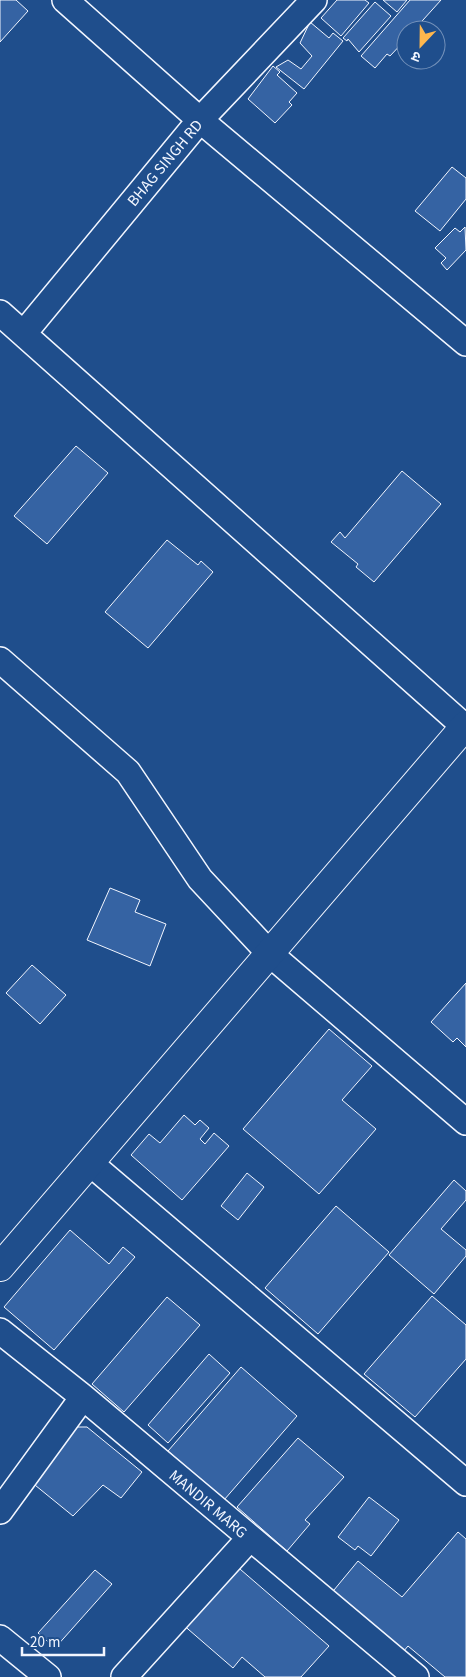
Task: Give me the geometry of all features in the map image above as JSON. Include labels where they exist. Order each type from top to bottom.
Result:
[{"type":"street","points":[[65,0],[200,120],[466,343]]},
{"type":"street","name":"BHAG SINGH RD","points":[[24,333],[200,120],[314,0]]},
{"type":"street","points":[[0,313],[466,727],[0,1267]]},
{"type":"street","points":[[0,660],[128,772],[200,879],[270,954],[466,1122]]},
{"type":"street","points":[[90,1163],[466,1483]]},
{"type":"street","name":"MANDIR MARG","points":[[0,1331],[83,1397],[249,1539],[416,1677]]},
{"type":"street","points":[[0,1511],[83,1397]]},
{"type":"street","points":[[124,1677],[249,1539]]},
{"type":"street","points":[[0,1638],[48,1677]]},
{"type":"building","points":[[0,0],[16,0],[28,11],[0,42]]},
{"type":"building","points":[[337,0],[365,0],[369,3],[341,36],[321,18]]},
{"type":"building","points":[[383,0],[407,0],[397,12]]},
{"type":"building","points":[[410,0],[441,0],[423,20],[396,20],[396,50],[390,56],[387,54],[375,68],[361,56]]},
{"type":"building","points":[[375,2],[391,16],[359,52],[348,39],[347,41],[343,38]]},
{"type":"building","points":[[310,22],[329,38],[333,33],[343,41],[304,89],[276,67],[288,60],[301,69],[312,56],[300,43]]},
{"type":"building","points":[[273,66],[280,72],[277,75],[297,93],[289,102],[292,105],[275,123],[248,99]]},
{"type":"building","points":[[452,167],[466,178],[466,199],[440,231],[415,211]]},
{"type":"building","points":[[465,227],[466,250],[447,270],[441,263],[446,258],[435,248],[455,228],[460,232]]},
{"type":"building","points":[[76,446],[108,473],[47,544],[14,516]]},
{"type":"building","points":[[402,471],[441,504],[374,582],[356,567],[358,564],[331,542],[340,532],[345,538]]},
{"type":"building","points":[[167,540],[198,565],[201,561],[213,572],[148,648],[105,612]]},
{"type":"building","points":[[110,888],[140,900],[135,912],[166,924],[150,966],[87,940]]},
{"type":"building","points":[[32,965],[66,995],[40,1024],[6,993]]},
{"type":"building","points":[[466,983],[466,1047],[457,1038],[453,1042],[431,1022]]},
{"type":"building","points":[[329,1029],[372,1066],[342,1100],[376,1129],[319,1194],[243,1129]]},
{"type":"building","points":[[184,1115],[195,1125],[200,1120],[209,1128],[200,1139],[205,1144],[214,1133],[229,1146],[182,1200],[131,1155],[149,1134],[160,1143]]},
{"type":"building","points":[[247,1173],[264,1187],[238,1220],[221,1206]]},
{"type":"building","points":[[454,1180],[466,1191],[466,1200],[441,1229],[466,1250],[466,1256],[434,1294],[389,1255]]},
{"type":"building","points":[[336,1206],[389,1252],[318,1334],[265,1288]]},
{"type":"building","points":[[70,1230],[109,1264],[123,1247],[135,1257],[54,1350],[4,1307]]},
{"type":"building","points":[[432,1296],[466,1325],[466,1359],[415,1417],[364,1374]]},
{"type":"building","points":[[167,1297],[200,1325],[124,1412],[92,1384]]},
{"type":"building","points":[[209,1354],[230,1373],[168,1443],[148,1425]]},
{"type":"building","points":[[241,1367],[297,1416],[224,1500],[168,1451]]},
{"type":"building","points":[[76,1427],[87,1427],[142,1472],[121,1498],[103,1485],[73,1516],[30,1481]]},
{"type":"building","points":[[298,1438],[344,1477],[305,1520],[310,1524],[287,1551],[237,1507]]},
{"type":"building","points":[[369,1497],[399,1520],[371,1556],[358,1546],[355,1550],[338,1537]]},
{"type":"building","points":[[458,1532],[466,1539],[466,1677],[445,1677],[408,1646],[403,1652],[329,1596],[358,1561],[402,1597]]},
{"type":"building","points":[[233,1563],[329,1646],[301,1677],[265,1677],[242,1657],[233,1668],[181,1623]]},
{"type":"building","points":[[95,1570],[112,1584],[55,1648],[38,1633]]}]
